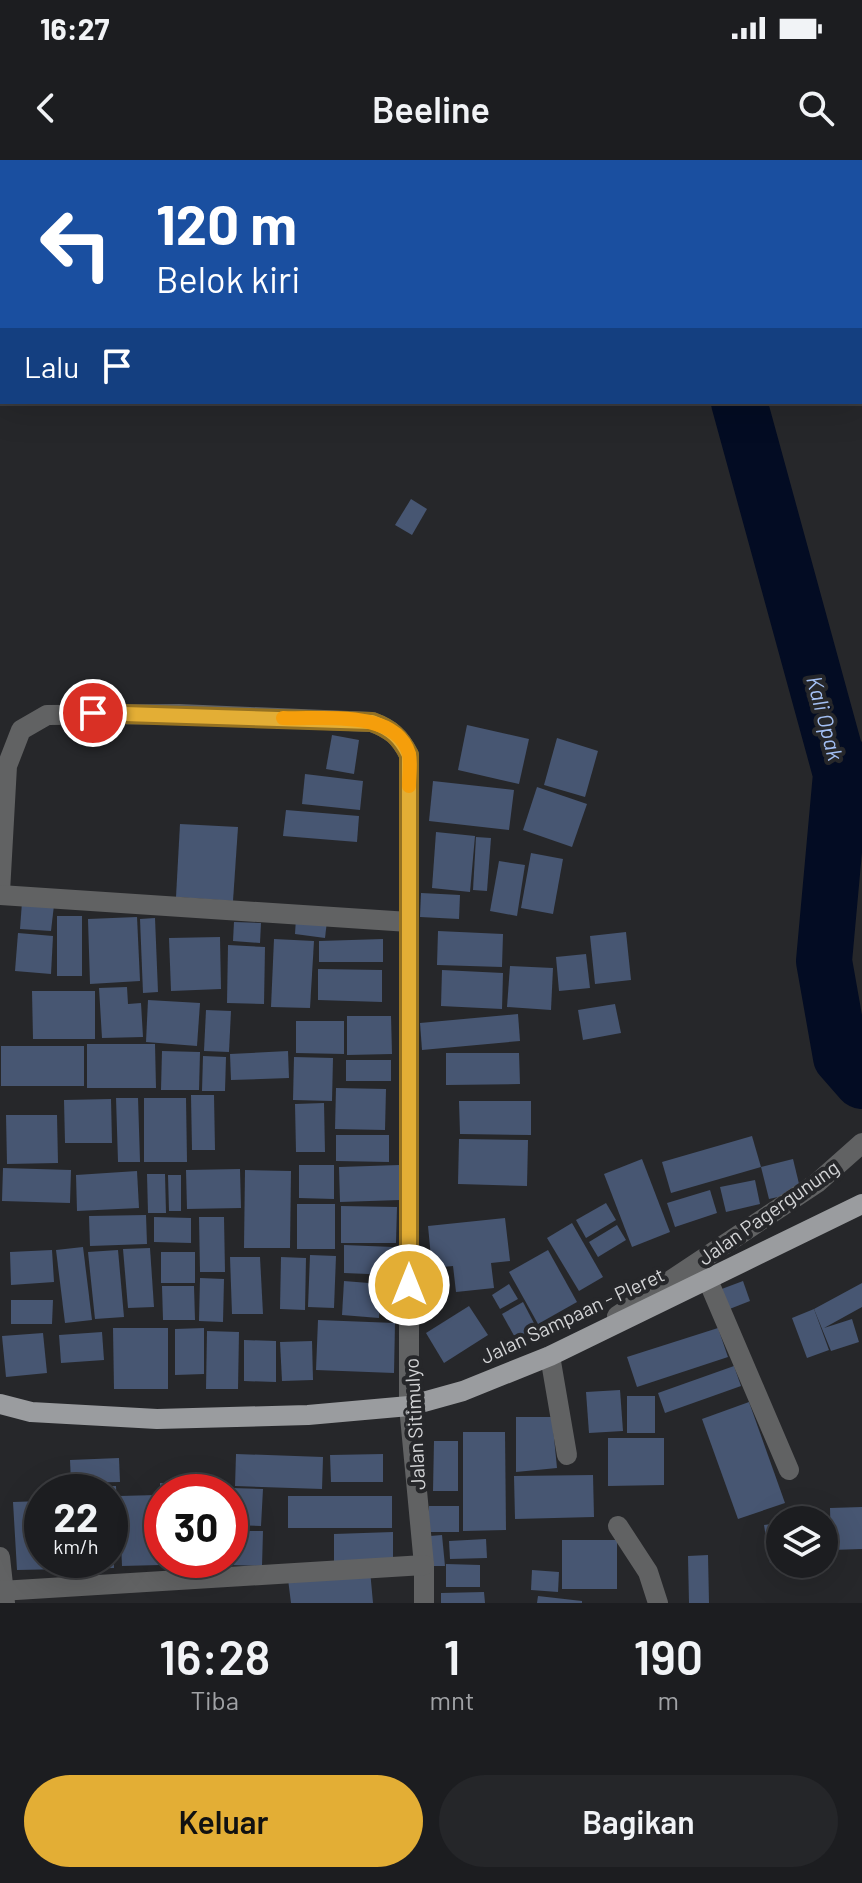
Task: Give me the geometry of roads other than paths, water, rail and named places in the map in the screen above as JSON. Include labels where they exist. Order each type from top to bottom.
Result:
[{"type":"main road","name":"Jalan Sampaan - Pleret","points":[[0,1404],[31,1412],[157,1419],[308,1415],[409,1406],[463,1391],[550,1356],[862,1204]]},
{"type":"street","name":"Jalan Sitimulyo","points":[[0,894],[7,766],[21,730],[47,715],[179,714],[372,722],[388,728],[401,739],[409,755],[409,1406],[424,1565],[424,1603]]},
{"type":"street","points":[[0,894],[409,922]]},
{"type":"street","name":"Jalan Pagergunung","points":[[592,1333],[817,1183],[862,1143]]},
{"type":"street","points":[[707,1278],[789,1470]]},
{"type":"street","points":[[550,1356],[567,1455]]},
{"type":"street","points":[[618,1526],[648,1572],[658,1603]]},
{"type":"street","points":[[0,1557],[3,1595],[424,1565]]},
{"type":"waterway","name":"Kali Opak","points":[[740,404],[841,774],[824,961],[841,1057],[862,1081]]},
{"type":"waterway","points":[[839,765],[862,746]]}]
